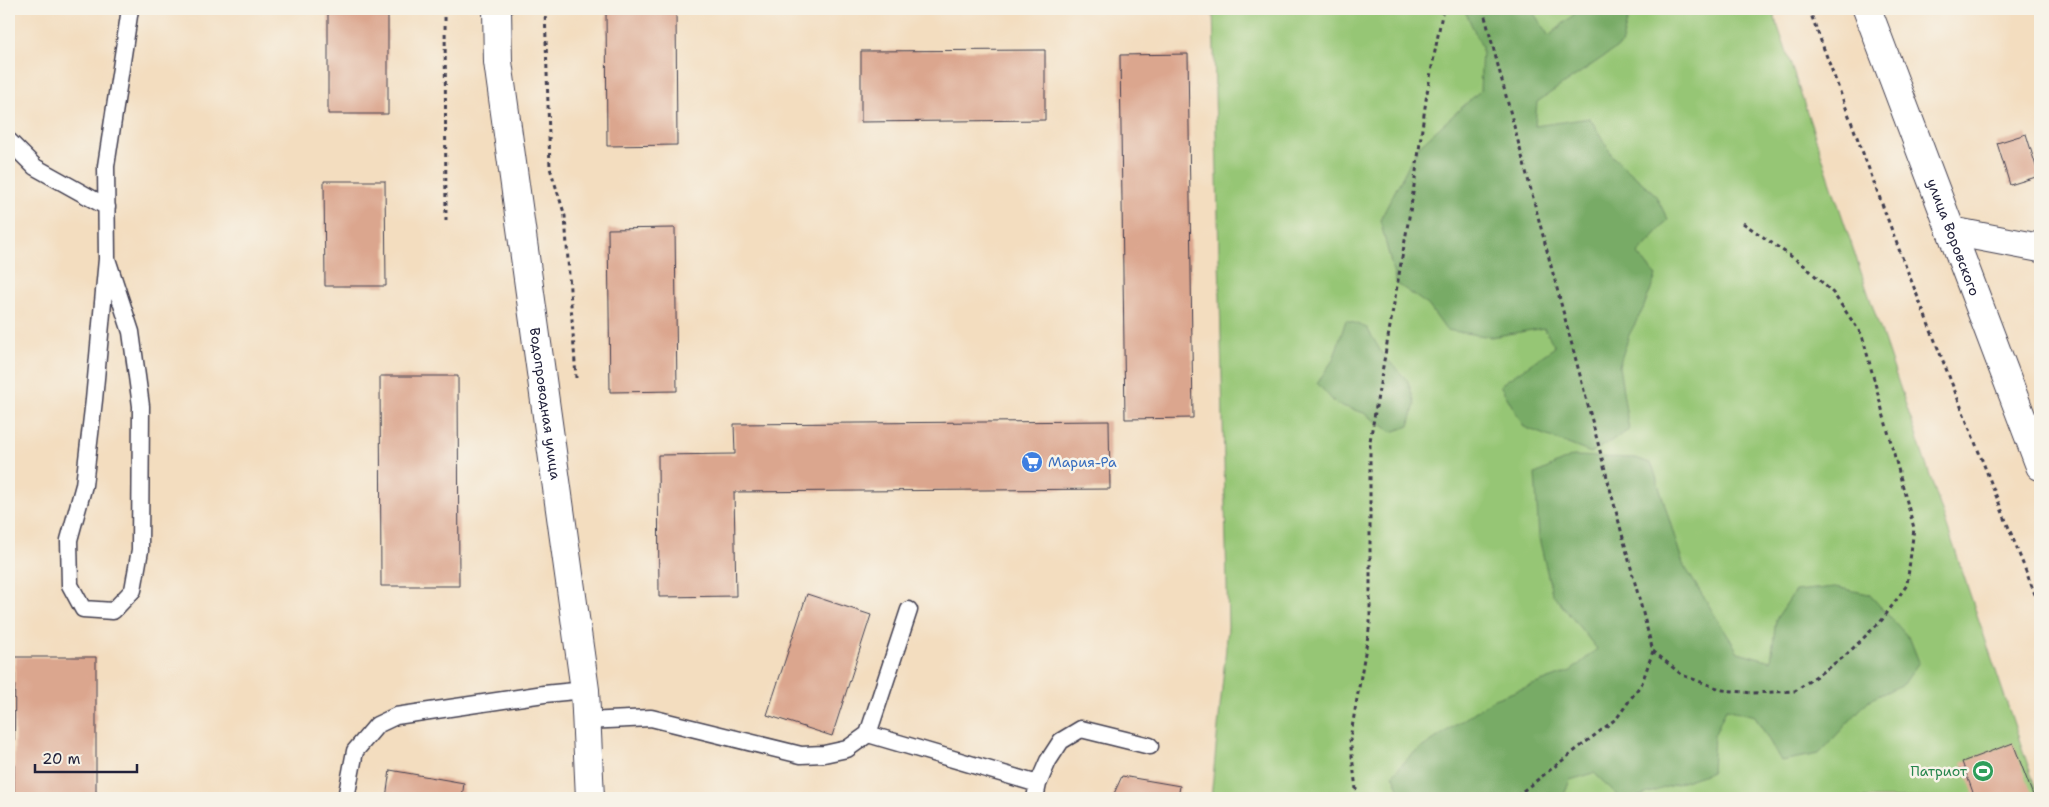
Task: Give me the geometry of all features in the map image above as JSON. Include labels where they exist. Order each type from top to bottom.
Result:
[{"type":"street","name":"Водопроводная улица","points":[[497,9],[498,62],[585,690],[590,798]]},
{"type":"street","name":"улица Воровского","points":[[1867,9],[2040,466]]},
{"type":"street","points":[[1951,231],[2040,248]]},
{"type":"lane","points":[[107,259],[131,332],[141,406],[140,550],[133,590],[113,611],[83,609],[70,585],[69,540],[84,485],[94,400],[107,259],[106,166],[130,9]]},
{"type":"lane","points":[[9,141],[35,168],[107,207]]},
{"type":"lane","points":[[586,721],[651,718],[801,755],[824,754],[847,749],[868,734],[909,610]]},
{"type":"lane","points":[[346,798],[355,751],[377,725],[396,716],[544,694],[585,690]]},
{"type":"lane","points":[[868,734],[1037,791],[1048,761],[1061,742],[1081,729],[1150,746]]},
{"type":"path","points":[[445,9],[446,224]]},
{"type":"path","points":[[545,9],[550,168],[566,216],[576,380]]},
{"type":"path","points":[[1357,798],[1350,739],[1370,624],[1370,441],[1412,200],[1427,93],[1443,9]]},
{"type":"path","points":[[1484,9],[1653,652],[1642,683],[1617,718],[1514,798]]},
{"type":"path","points":[[1809,9],[1903,261],[2040,607]]},
{"type":"path","points":[[1653,652],[1682,674],[1723,690],[1753,693],[1795,691],[1845,656],[1882,620],[1907,585],[1914,528],[1862,335],[1833,293],[1805,266],[1743,223]]},
{"type":"green space","points":[[1213,9],[1772,9],[2039,798],[1211,798],[1228,627]]},
{"type":"green space","points":[[1464,9],[1531,9],[1549,36],[1580,9],[1620,9],[1628,18],[1621,45],[1537,102],[1535,126],[1590,118],[1613,157],[1655,194],[1668,220],[1638,254],[1656,276],[1643,309],[1629,335],[1619,366],[1629,430],[1591,453],[1524,427],[1500,385],[1555,347],[1544,328],[1491,337],[1446,330],[1428,305],[1396,283],[1380,220],[1418,147],[1480,91],[1482,47]]},
{"type":"green space","points":[[1346,320],[1367,328],[1383,355],[1408,381],[1415,404],[1409,426],[1392,432],[1364,413],[1336,404],[1317,383],[1333,360]]},
{"type":"green space","points":[[1573,456],[1636,458],[1652,464],[1683,564],[1738,652],[1771,661],[1776,619],[1795,591],[1835,587],[1869,594],[1910,639],[1919,662],[1904,684],[1869,700],[1819,754],[1781,761],[1755,716],[1726,709],[1714,736],[1712,772],[1634,798],[1621,798],[1594,773],[1570,780],[1563,798],[1403,798],[1393,774],[1411,755],[1494,699],[1571,671],[1597,649],[1552,593],[1539,538],[1535,474]]},
{"type":"building","points":[[303,9],[388,10],[388,114],[328,114],[328,11],[303,11]]},
{"type":"building","points":[[606,9],[676,9],[677,145],[607,146]]},
{"type":"building","points":[[1045,50],[1045,120],[861,122],[861,51]]},
{"type":"building","points":[[1188,54],[1193,418],[1125,419],[1120,55]]},
{"type":"building","points":[[2026,134],[2039,176],[2010,185],[1997,143]]},
{"type":"building","points":[[324,181],[385,181],[386,286],[325,286]]},
{"type":"building","points":[[675,228],[677,391],[610,392],[608,229]]},
{"type":"building","points":[[380,376],[458,376],[459,586],[381,586]]},
{"type":"building","points":[[1109,421],[1110,489],[734,492],[736,596],[659,597],[658,455],[735,454],[734,424]]},
{"type":"building","points":[[807,594],[871,615],[832,736],[767,715]]},
{"type":"building","points":[[15,657],[96,657],[96,798],[14,798]]},
{"type":"building","points":[[2013,743],[2034,798],[1975,798],[1962,762]]},
{"type":"building","points":[[390,770],[464,783],[462,798],[386,798]]},
{"type":"building","points":[[1122,776],[1180,786],[1178,798],[1112,798]]},
{"type":"place","name":"Мария-Ра","points":[[1032,462]]},
{"type":"place","name":"Патриот","points":[[1983,771]]}]
